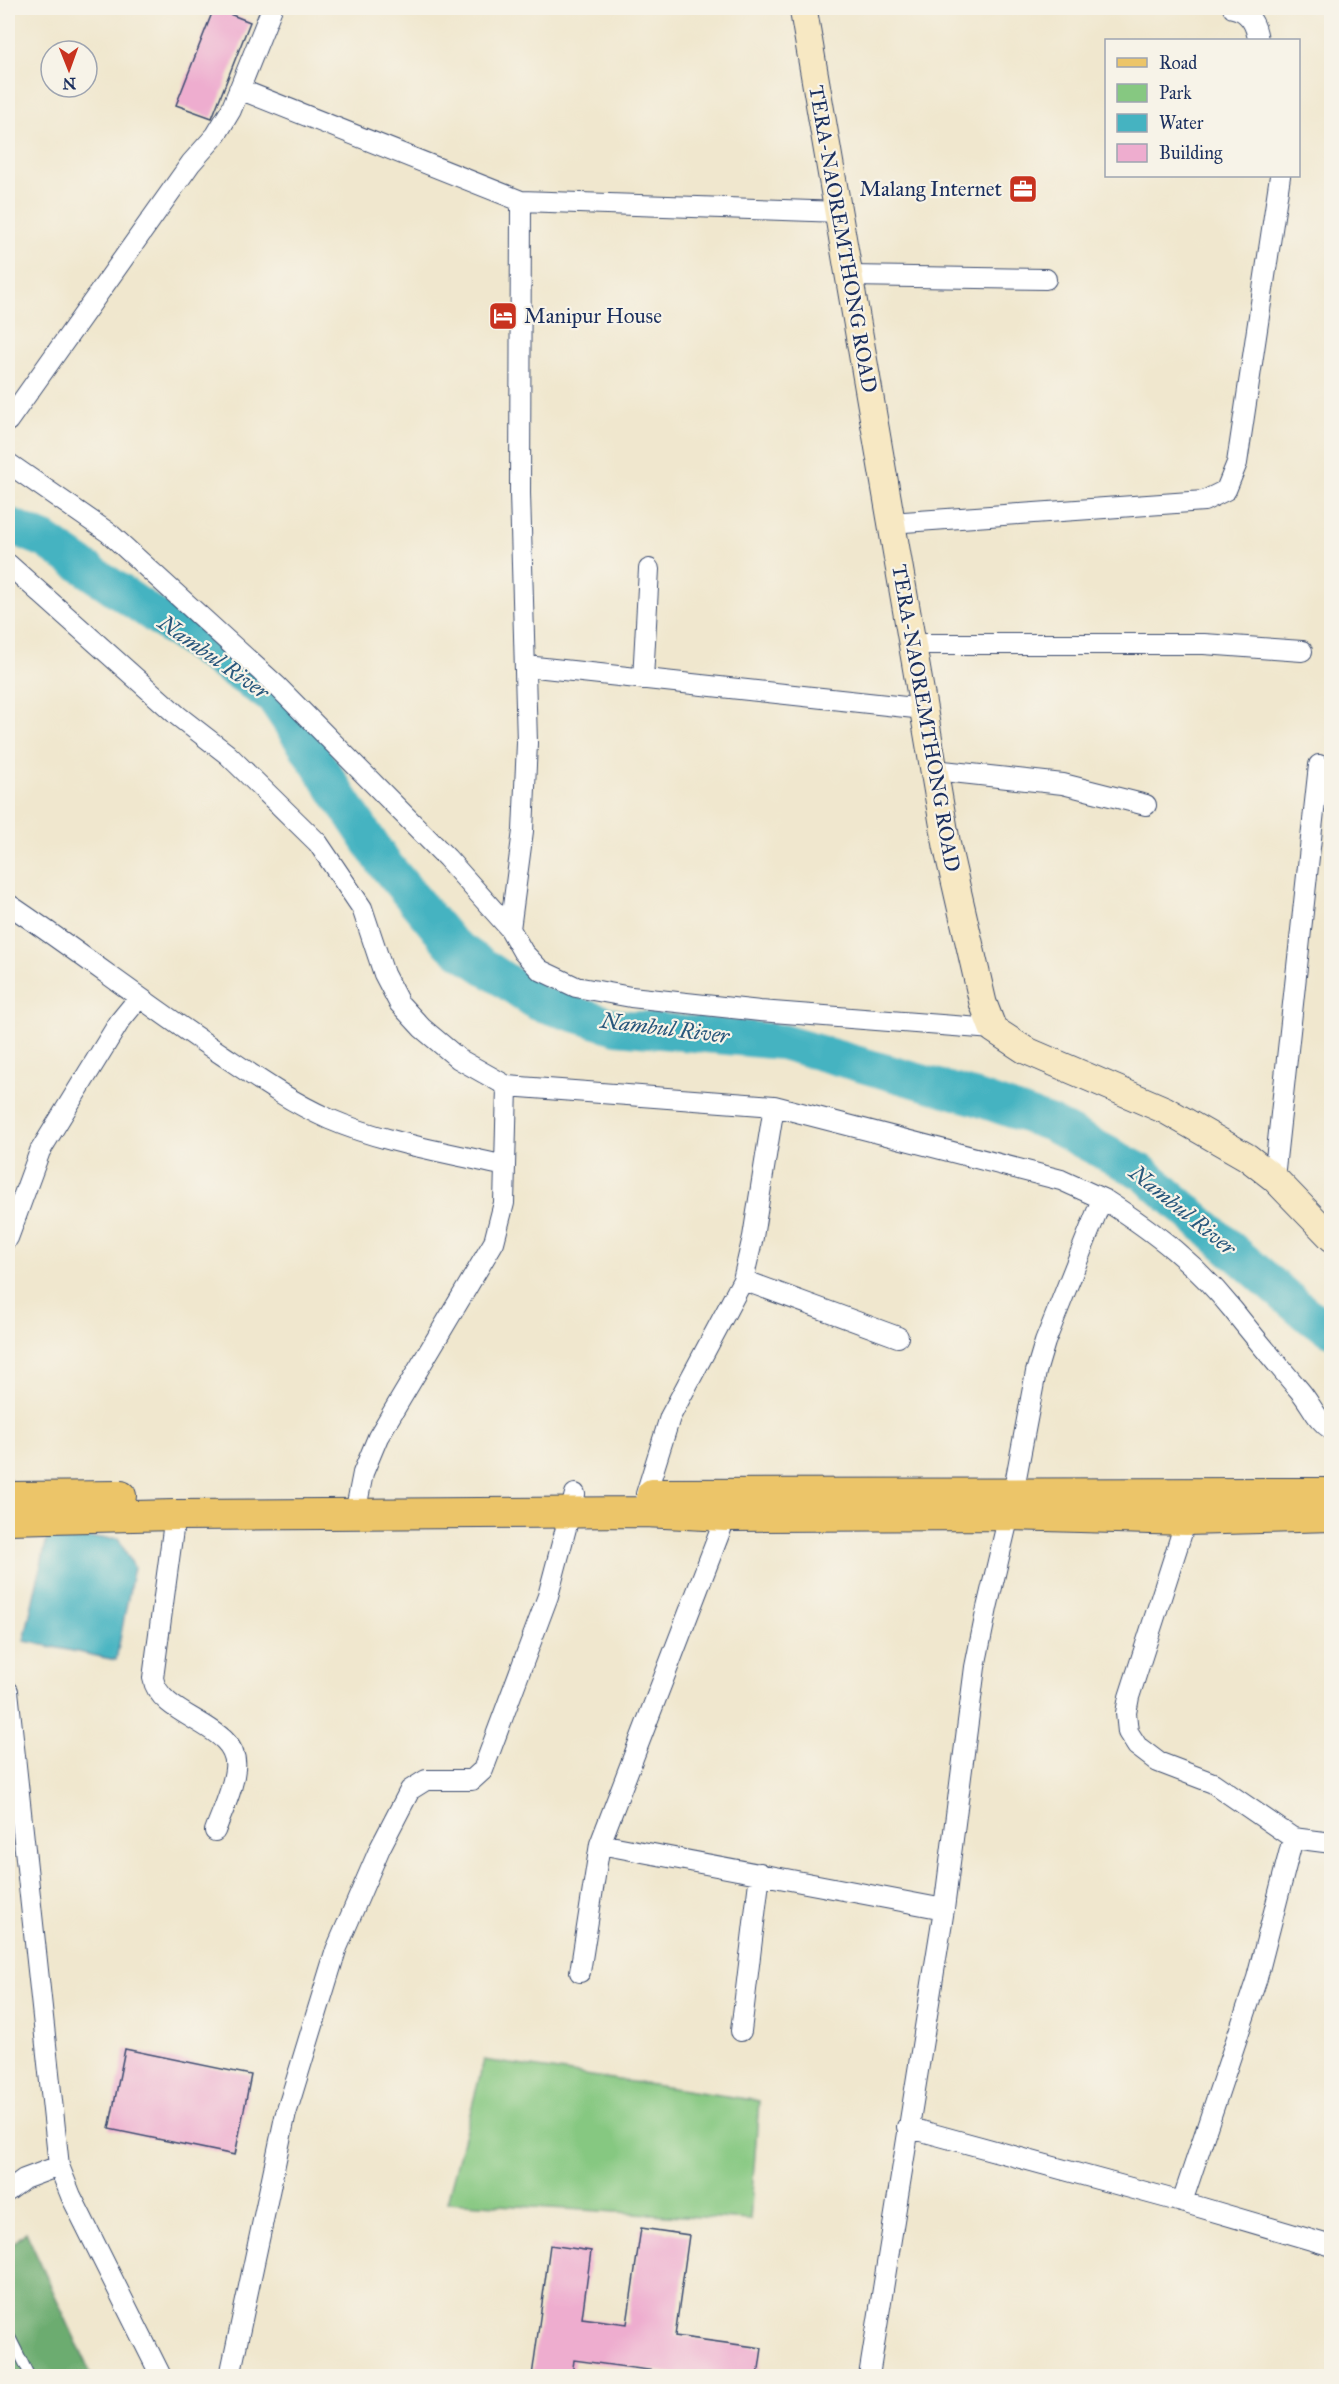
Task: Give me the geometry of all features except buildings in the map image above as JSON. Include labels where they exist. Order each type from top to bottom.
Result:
[{"type":"main road","points":[[8,1497],[357,1504],[572,1503],[726,1516],[1332,1493]]},
{"type":"main road","points":[[572,1503],[646,1494],[1011,1504],[1186,1520],[1332,1516]]},
{"type":"main road","points":[[8,1519],[174,1515],[357,1504]]},
{"type":"street","points":[[8,420],[184,173],[216,135],[239,89],[272,8]]},
{"type":"street","name":"TERA-NAOREMTHONG ROAD","points":[[803,8],[840,212],[890,523],[914,644],[947,846],[983,1003],[993,1029]]},
{"type":"street","points":[[1233,8],[1243,10],[1251,19],[1258,39]]},
{"type":"street","points":[[239,89],[521,201],[840,212]]},
{"type":"street","points":[[890,523],[1204,501],[1226,490],[1237,463],[1280,177]]},
{"type":"street","points":[[510,929],[523,831],[527,743],[520,493],[521,201]]},
{"type":"street","points":[[850,276],[1046,279]]},
{"type":"street","points":[[8,463],[110,533],[278,687],[447,858],[510,929],[523,952],[540,970],[576,987],[631,997],[760,1011],[993,1029],[1025,1050],[1165,1110],[1247,1157],[1274,1178],[1332,1238]]},
{"type":"street","points":[[8,564],[178,716],[228,754],[318,843],[362,908],[384,974],[399,1003],[422,1028],[459,1059],[507,1086],[774,1106],[1061,1180],[1105,1200],[1160,1236],[1198,1269],[1270,1359],[1302,1393],[1316,1416],[1332,1430]]},
{"type":"street","points":[[643,680],[649,569]]},
{"type":"street","points":[[914,644],[1204,644],[1302,651]]},
{"type":"street","points":[[526,666],[924,709]]},
{"type":"street","points":[[1274,1178],[1319,765]]},
{"type":"street","points":[[934,770],[1064,784],[1146,805]]},
{"type":"street","points":[[8,904],[96,964],[138,999],[282,1097],[330,1119],[390,1140],[505,1166]]},
{"type":"street","points":[[8,1238],[40,1151],[115,1029],[138,999]]},
{"type":"street","points":[[357,1504],[363,1473],[378,1437],[494,1242],[504,1203],[507,1086]]},
{"type":"street","points":[[646,1494],[670,1417],[743,1280],[766,1166],[774,1106]]},
{"type":"street","points":[[869,2376],[907,2127],[944,1909],[975,1667],[1011,1504],[1028,1407],[1045,1342],[1098,1209],[1105,1200]]},
{"type":"street","points":[[743,1280],[898,1337]]},
{"type":"street","points":[[230,2376],[285,2117],[336,1950],[380,1848],[410,1790],[426,1780],[472,1780],[483,1770],[548,1596],[572,1503]]},
{"type":"street","points":[[174,1515],[153,1678],[155,1690],[167,1702],[221,1736],[233,1754],[236,1767],[215,1831]]},
{"type":"street","points":[[580,1972],[600,1844],[726,1516]]},
{"type":"street","points":[[1186,1520],[1125,1713],[1128,1732],[1137,1746],[1158,1762],[1214,1783],[1293,1838],[1332,1843]]},
{"type":"street","points":[[8,1691],[59,2166],[71,2196],[161,2376]]},
{"type":"street","points":[[1182,2202],[1257,1978],[1293,1838]]},
{"type":"street","points":[[600,1844],[944,1909]]},
{"type":"street","points":[[741,2031],[760,1873]]},
{"type":"street","points":[[907,2127],[1182,2202],[1332,2246]]},
{"type":"street","points":[[8,2191],[16,2175],[59,2166]]},
{"type":"lane","points":[[8,2332],[30,2376]]},
{"type":"green space","points":[[484,2060],[759,2101],[750,2220],[447,2202]]},
{"type":"green space","points":[[26,2232],[92,2376],[8,2376],[8,2248]]},
{"type":"water","points":[[47,1538],[118,1538],[134,1567],[116,1660],[24,1641]]},
{"type":"waterway","name":"Nambul River","points":[[8,525],[45,540],[274,698],[383,862],[451,944],[538,1003],[617,1027],[782,1042],[977,1098],[1051,1124],[1142,1172],[1306,1314],[1332,1330]]},
{"type":"place","name":"Malang Internet","points":[[1023,189]]},
{"type":"place","name":"Manipur House","points":[[503,316]]}]
